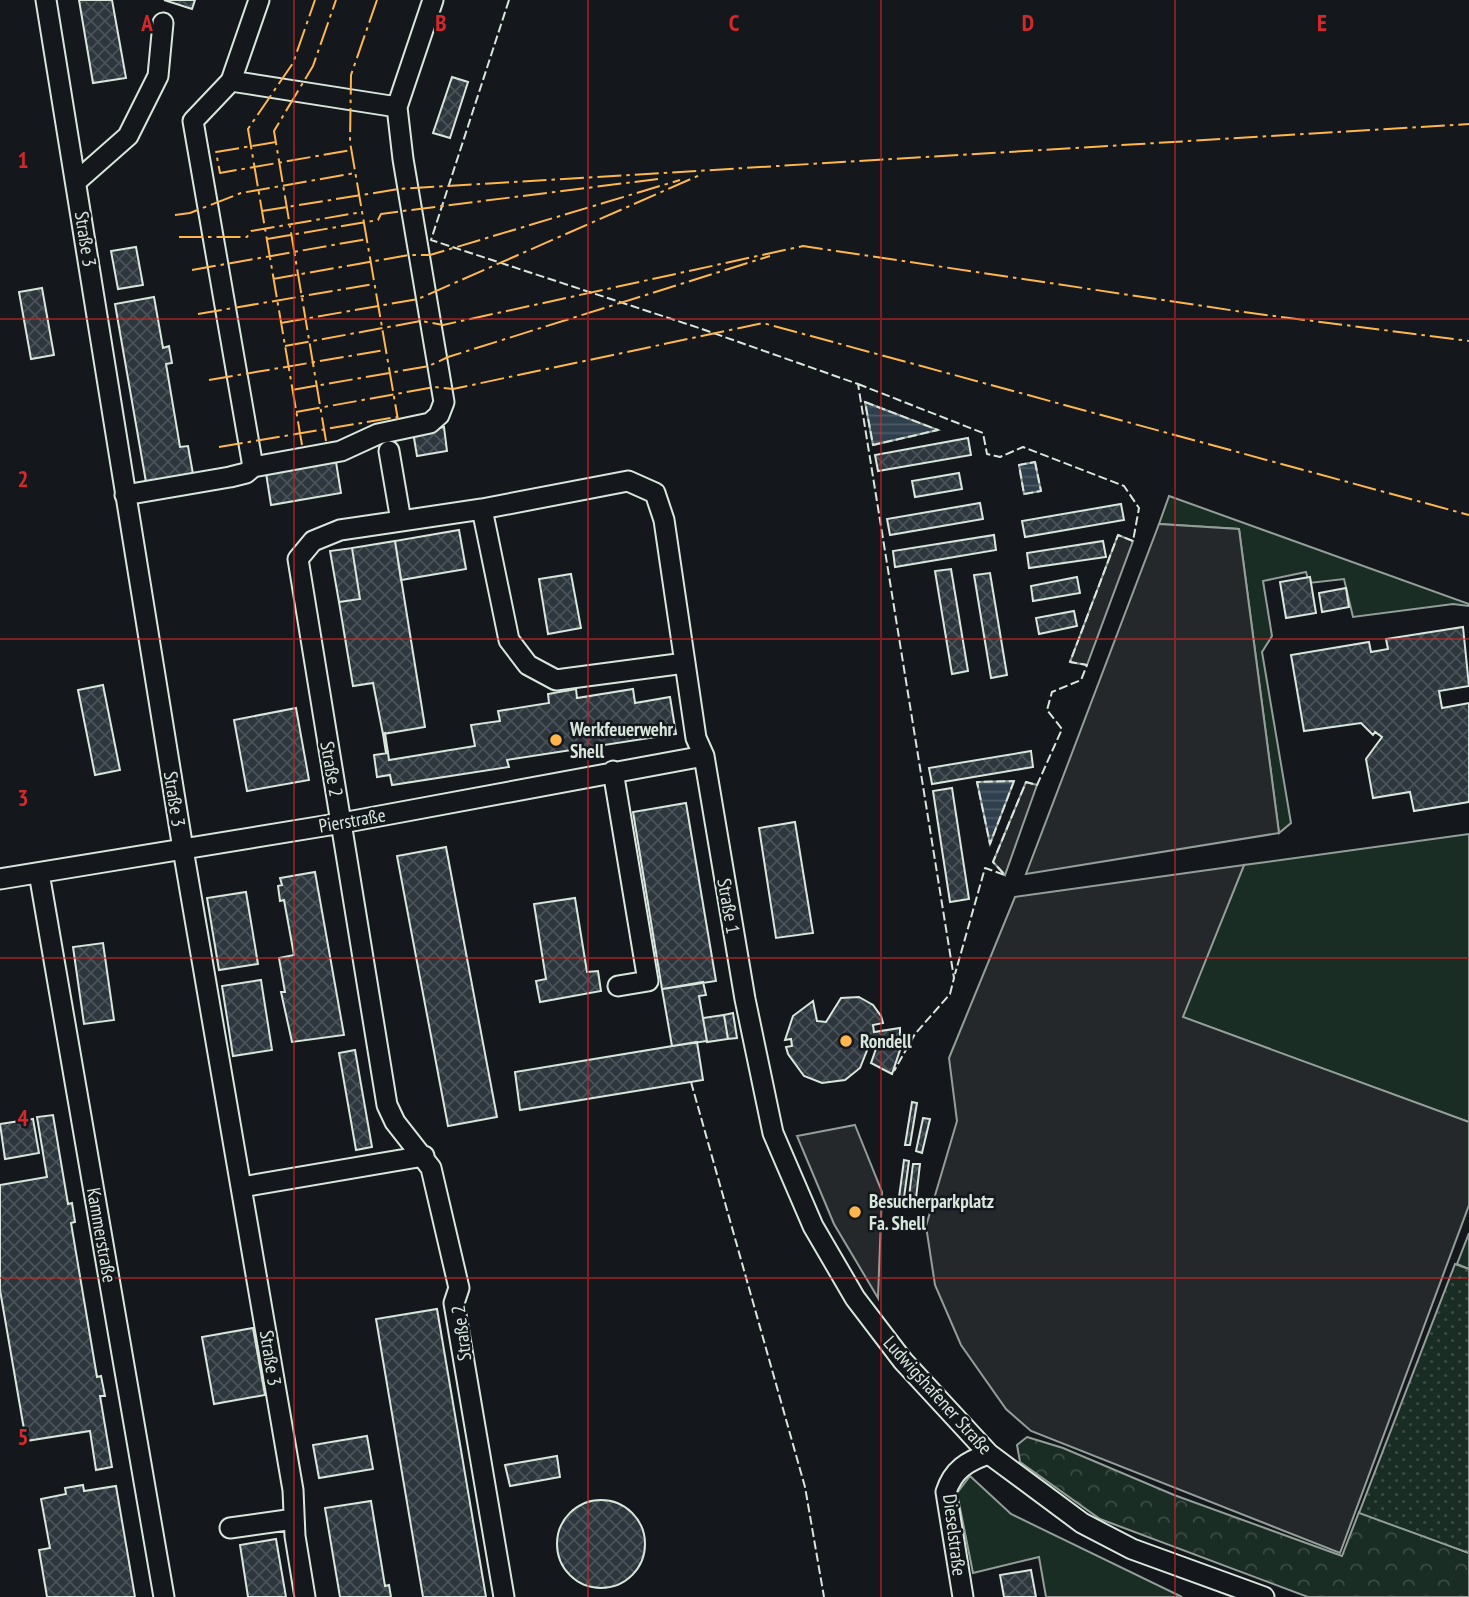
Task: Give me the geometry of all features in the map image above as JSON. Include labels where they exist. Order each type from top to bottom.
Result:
[{"type":"street","name":"Straße 3","points":[[46,0],[183,849],[293,1490],[294,1519],[305,1597]]},
{"type":"street","points":[[253,467],[193,121],[231,81],[259,0]]},
{"type":"street","points":[[125,495],[230,477],[246,473],[253,467],[341,451],[378,434],[430,423],[439,415],[444,402],[402,159],[397,107],[433,0]]},
{"type":"street","points":[[77,181],[128,136],[158,76],[163,23]]},
{"type":"street","points":[[231,81],[397,107]]},
{"type":"street","points":[[389,451],[401,521]]},
{"type":"street","name":"Straße 2","points":[[504,1597],[454,1303],[460,1288],[431,1168],[396,1122],[387,1105],[298,559],[313,541],[340,530],[482,509],[628,481],[655,494],[664,520],[696,738],[704,756]]},
{"type":"street","points":[[482,509],[509,640],[528,665],[556,680],[685,663]]},
{"type":"street","name":"Pierstraße","points":[[0,879],[342,823],[704,756]]},
{"type":"street","name":"Straße 1","points":[[704,756],[757,1056]]},
{"type":"street","points":[[613,771],[648,981],[618,986]]},
{"type":"street","name":"Kammerstraße","points":[[39,873],[164,1597]]},
{"type":"street","name":"Ludwigshafener Straße","points":[[757,1056],[773,1133],[813,1226],[848,1286],[904,1361],[989,1454],[1082,1523],[1132,1549],[1264,1597]]},
{"type":"street","points":[[242,1187],[424,1156]]},
{"type":"street","name":"Dieselstraße","points":[[963,1597],[946,1492],[951,1476],[971,1460],[989,1454]]},
{"type":"street","points":[[230,1528],[294,1519]]},
{"type":"green space","points":[[1169,496],[1469,604],[1353,617],[1344,579],[1309,583],[1306,572],[1263,581],[1272,636],[1262,652],[1291,823],[1279,833],[1239,529],[1159,524]]},
{"type":"green space","points":[[1469,834],[1469,1122],[1182,1017],[1244,865]]},
{"type":"green space","points":[[1469,1233],[1469,1269],[1457,1264]]},
{"type":"green space","points":[[1455,1264],[1469,1269],[1469,1553],[1359,1513]]},
{"type":"green space","points":[[1027,1437],[1063,1448],[1174,1495],[1342,1556],[1359,1512],[1469,1553],[1469,1597],[1308,1597],[1100,1519],[1020,1462],[1017,1445]]},
{"type":"green space","points":[[970,1476],[1011,1514],[1182,1597],[1046,1597],[1039,1557],[973,1573],[957,1493]]},
{"type":"shaded area","points":[[1159,524],[1239,529],[1279,833],[1026,874]]},
{"type":"shaded area","points":[[1118,535],[1133,541],[1087,665],[1070,662]]},
{"type":"shaded area","points":[[1026,782],[1037,785],[1005,875],[993,862]]},
{"type":"shaded area","points":[[1244,865],[1183,1017],[1469,1122],[1469,1205],[1340,1553],[1031,1431],[1006,1409],[961,1345],[935,1285],[926,1226],[957,1121],[949,1058],[1015,897]]},
{"type":"shaded area","name":"Besucherparkplatz Fa. Shell","points":[[855,1125],[882,1192],[878,1298],[834,1224],[797,1136]]},
{"type":"water","points":[[865,402],[938,430],[873,445]]},
{"type":"water","points":[[1035,462],[1041,491],[1024,494],[1019,465]]},
{"type":"water","points":[[1014,781],[990,844],[977,782]]},
{"type":"building","points":[[79,0],[112,0],[126,78],[93,83]]},
{"type":"building","points":[[164,0],[195,0],[192,9]]},
{"type":"building","points":[[452,77],[468,82],[450,138],[433,133]]},
{"type":"building","points":[[136,247],[143,285],[118,289],[111,251]]},
{"type":"building","points":[[42,288],[54,355],[31,359],[19,292]]},
{"type":"building","points":[[154,297],[163,348],[169,346],[172,363],[166,364],[180,447],[188,446],[193,474],[146,482],[115,304]]},
{"type":"building","points":[[444,427],[447,451],[417,456],[413,432]]},
{"type":"building","points":[[968,438],[971,455],[878,471],[875,455]]},
{"type":"building","points":[[336,462],[341,493],[271,505],[266,473]]},
{"type":"building","points":[[959,473],[962,489],[915,497],[912,481]]},
{"type":"building","points":[[980,503],[983,519],[890,535],[887,519]]},
{"type":"building","points":[[1121,504],[1124,520],[1025,537],[1022,521]]},
{"type":"building","points":[[459,530],[466,569],[401,580],[395,541]]},
{"type":"building","points":[[994,535],[996,550],[895,567],[893,551]]},
{"type":"building","points":[[395,541],[425,727],[383,734],[373,683],[353,686],[339,602],[360,599],[352,548]]},
{"type":"building","points":[[1103,541],[1106,557],[1029,568],[1027,553]]},
{"type":"building","points":[[352,548],[360,599],[339,602],[330,551]]},
{"type":"building","points":[[951,569],[968,671],[952,674],[935,571]]},
{"type":"building","points":[[990,573],[1007,675],[991,678],[974,575]]},
{"type":"building","points":[[571,574],[581,628],[548,634],[539,579]]},
{"type":"building","points":[[1077,577],[1080,593],[1033,601],[1031,586]]},
{"type":"building","points":[[1310,577],[1316,613],[1286,618],[1280,582]]},
{"type":"building","points":[[1346,588],[1349,607],[1322,612],[1319,593]]},
{"type":"building","points":[[1074,611],[1077,626],[1039,634],[1036,618]]},
{"type":"building","points":[[1463,627],[1469,686],[1439,691],[1442,708],[1469,703],[1469,802],[1414,811],[1410,792],[1373,798],[1366,759],[1382,737],[1375,732],[1373,735],[1361,723],[1304,731],[1291,655],[1369,642],[1371,652],[1388,649],[1386,639]]},
{"type":"building","points":[[103,685],[120,770],[95,775],[78,690]]},
{"type":"building","name":"Werkfeuerwehr Shell","points":[[576,689],[577,698],[633,689],[635,703],[670,697],[676,734],[507,760],[509,767],[392,785],[390,775],[377,777],[374,755],[388,753],[389,760],[475,746],[471,725],[500,721],[498,711],[549,703],[548,694]]},
{"type":"building","points":[[296,708],[309,780],[247,791],[234,720]]},
{"type":"building","points":[[385,733],[388,753],[383,734]]},
{"type":"building","points":[[1031,751],[1033,767],[932,784],[929,768]]},
{"type":"building","points":[[952,788],[969,899],[950,902],[933,791]]},
{"type":"building","points":[[686,803],[716,981],[662,989],[633,812]]},
{"type":"building","points":[[795,822],[813,933],[776,938],[759,828]]},
{"type":"building","points":[[446,847],[497,1117],[448,1126],[397,856]]},
{"type":"building","points":[[315,872],[344,1035],[292,1042],[281,992],[285,992],[279,958],[294,955],[284,900],[280,901],[278,886],[282,885],[280,878]]},
{"type":"building","points":[[246,892],[258,964],[219,970],[207,898]]},
{"type":"building","points":[[575,898],[587,972],[598,971],[601,991],[540,1002],[536,981],[546,979],[534,904]]},
{"type":"building","points":[[103,943],[114,1020],[84,1024],[73,947]]},
{"type":"building","points":[[261,980],[272,1050],[233,1056],[222,986]]},
{"type":"building","points":[[703,982],[706,995],[699,996],[707,1041],[672,1046],[662,989]]},
{"type":"building","name":"Rondell","points":[[859,997],[873,1005],[881,1016],[883,1023],[873,1025],[874,1032],[900,1028],[900,1050],[892,1074],[871,1063],[878,1043],[874,1042],[870,1043],[860,1068],[845,1080],[822,1083],[804,1076],[786,1047],[792,1046],[791,1039],[785,1040],[793,1016],[813,1001],[817,1021],[826,1022],[841,998]]},
{"type":"building","points":[[733,1013],[737,1038],[728,1039],[724,1015]]},
{"type":"building","points":[[724,1015],[728,1039],[707,1042],[703,1018]]},
{"type":"building","points":[[697,1042],[703,1080],[520,1110],[515,1072]]},
{"type":"building","points":[[355,1050],[372,1147],[356,1150],[339,1053]]},
{"type":"building","points":[[912,1102],[917,1103],[910,1145],[905,1145]]},
{"type":"building","points":[[53,1115],[68,1204],[72,1203],[75,1222],[71,1223],[97,1377],[101,1376],[105,1396],[100,1396],[112,1467],[96,1470],[90,1431],[26,1441],[0,1290],[0,1185],[47,1177],[37,1117]]},
{"type":"building","points":[[923,1118],[930,1119],[922,1153],[916,1151]]},
{"type":"building","points":[[33,1119],[39,1153],[5,1159],[0,1124]]},
{"type":"building","points":[[904,1160],[909,1161],[903,1205],[898,1205]]},
{"type":"building","points":[[913,1164],[920,1164],[916,1198],[909,1197]]},
{"type":"building","points":[[437,1309],[486,1597],[423,1597],[376,1319]]},
{"type":"building","points":[[253,1328],[265,1395],[214,1404],[202,1337]]},
{"type":"building","points":[[367,1436],[373,1469],[319,1478],[313,1445]]},
{"type":"building","points":[[557,1456],[560,1477],[510,1486],[505,1465]]},
{"type":"building","points":[[83,1485],[84,1491],[116,1486],[135,1597],[47,1597],[39,1550],[50,1548],[41,1499],[66,1494],[65,1488]]},
{"type":"building","points":[[601,1500],[618,1503],[632,1513],[642,1527],[645,1544],[642,1561],[632,1575],[618,1585],[601,1588],[584,1585],[570,1575],[560,1561],[557,1544],[560,1527],[570,1513],[584,1503]]},
{"type":"building","points":[[371,1501],[385,1586],[389,1585],[391,1597],[340,1597],[325,1508]]},
{"type":"building","points":[[276,1539],[286,1597],[248,1597],[240,1545]]},
{"type":"building","points":[[1031,1570],[1036,1597],[1004,1597],[1000,1575]]},
{"type":"fence","points":[[509,0],[431,240],[699,328],[858,384],[954,978],[950,994],[915,1034],[894,1071]]},
{"type":"fence","points":[[858,384],[983,433],[987,454],[1000,457],[1023,447],[1124,486],[1139,508],[1133,541],[1118,535],[1070,662],[1087,665],[1081,680],[1052,692],[1047,710],[1062,729],[1037,785],[1026,782],[993,862],[1005,875],[985,868],[955,974]]},
{"type":"fence","points":[[865,402],[938,430],[873,445],[865,402]]},
{"type":"fence","points":[[1035,462],[1041,491],[1024,494],[1019,465],[1035,462]]},
{"type":"fence","points":[[1014,781],[990,844],[977,782],[1014,781]]},
{"type":"fence","points":[[691,1082],[805,1487],[824,1597]]},
{"type":"power","points":[[302,445],[248,129],[293,63],[315,0]]},
{"type":"power","points":[[326,441],[274,131],[313,66],[336,0]]},
{"type":"power","points":[[377,0],[351,75],[350,142],[398,420]]},
{"type":"power","points":[[262,211],[399,189],[1469,124]]},
{"type":"power","points":[[276,142],[216,152],[220,173],[351,150]]},
{"type":"power","points":[[175,215],[190,213],[241,193],[355,173]]},
{"type":"power","points":[[281,323],[418,299],[700,175]]},
{"type":"power","points":[[267,239],[378,220],[381,214],[658,179]]},
{"type":"power","points":[[273,279],[409,255],[430,255],[680,180]]},
{"type":"power","points":[[179,237],[247,237],[251,231],[362,212]]},
{"type":"power","points":[[192,270],[367,239]]},
{"type":"power","points":[[285,346],[421,321],[443,325],[803,246],[1243,312],[1469,341]]},
{"type":"power","points":[[292,390],[429,366],[448,357],[770,256]]},
{"type":"power","points":[[198,314],[374,284]]},
{"type":"power","points":[[296,412],[435,387],[453,389],[763,323],[1469,515]]},
{"type":"power","points":[[209,380],[385,350]]},
{"type":"power","points":[[219,447],[397,417]]},
{"type":"place","name":"Werkfeuerwehr Shell","points":[[556,740]]},
{"type":"place","name":"Rondell","points":[[846,1041]]},
{"type":"place","name":"Besucherparkplatz Fa. Shell","points":[[855,1212]]}]
